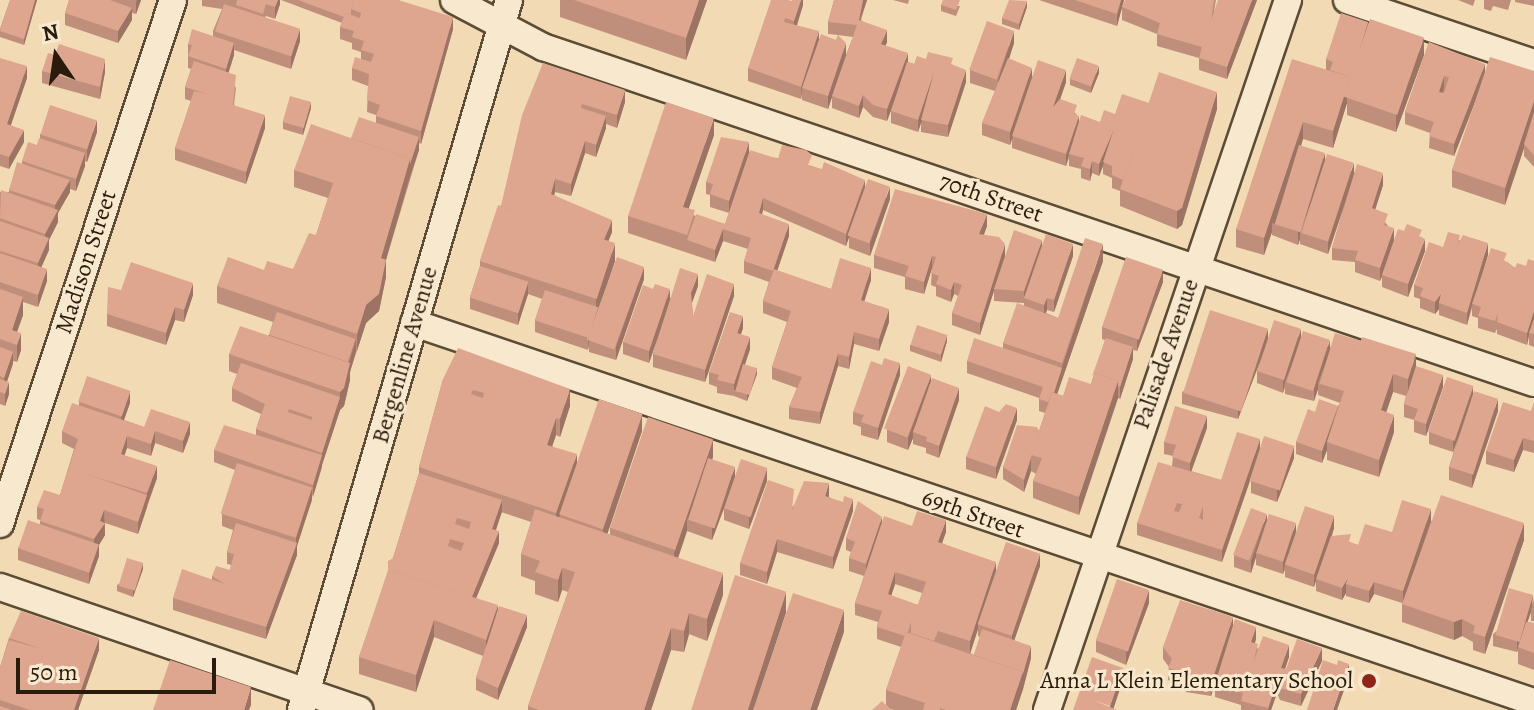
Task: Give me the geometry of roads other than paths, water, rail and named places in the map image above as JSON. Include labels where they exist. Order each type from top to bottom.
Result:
[{"type":"street","name":"Madison Street","points":[[0,524],[173,0]]},
{"type":"street","name":"70th Street","points":[[454,0],[505,11],[543,47],[1534,383]]},
{"type":"street","name":"Palisade Avenue","points":[[1047,710],[1195,266],[1288,0]]},
{"type":"street","points":[[1347,0],[1534,63]]},
{"type":"street","name":"Bergenline Avenue","points":[[304,701],[505,11]]},
{"type":"street","name":"69th Street","points":[[414,323],[1534,702]]},
{"type":"street","points":[[0,587],[304,701],[360,710]]},
{"type":"place","name":"Anna L Klein Elementary School","points":[[1369,681]]}]
